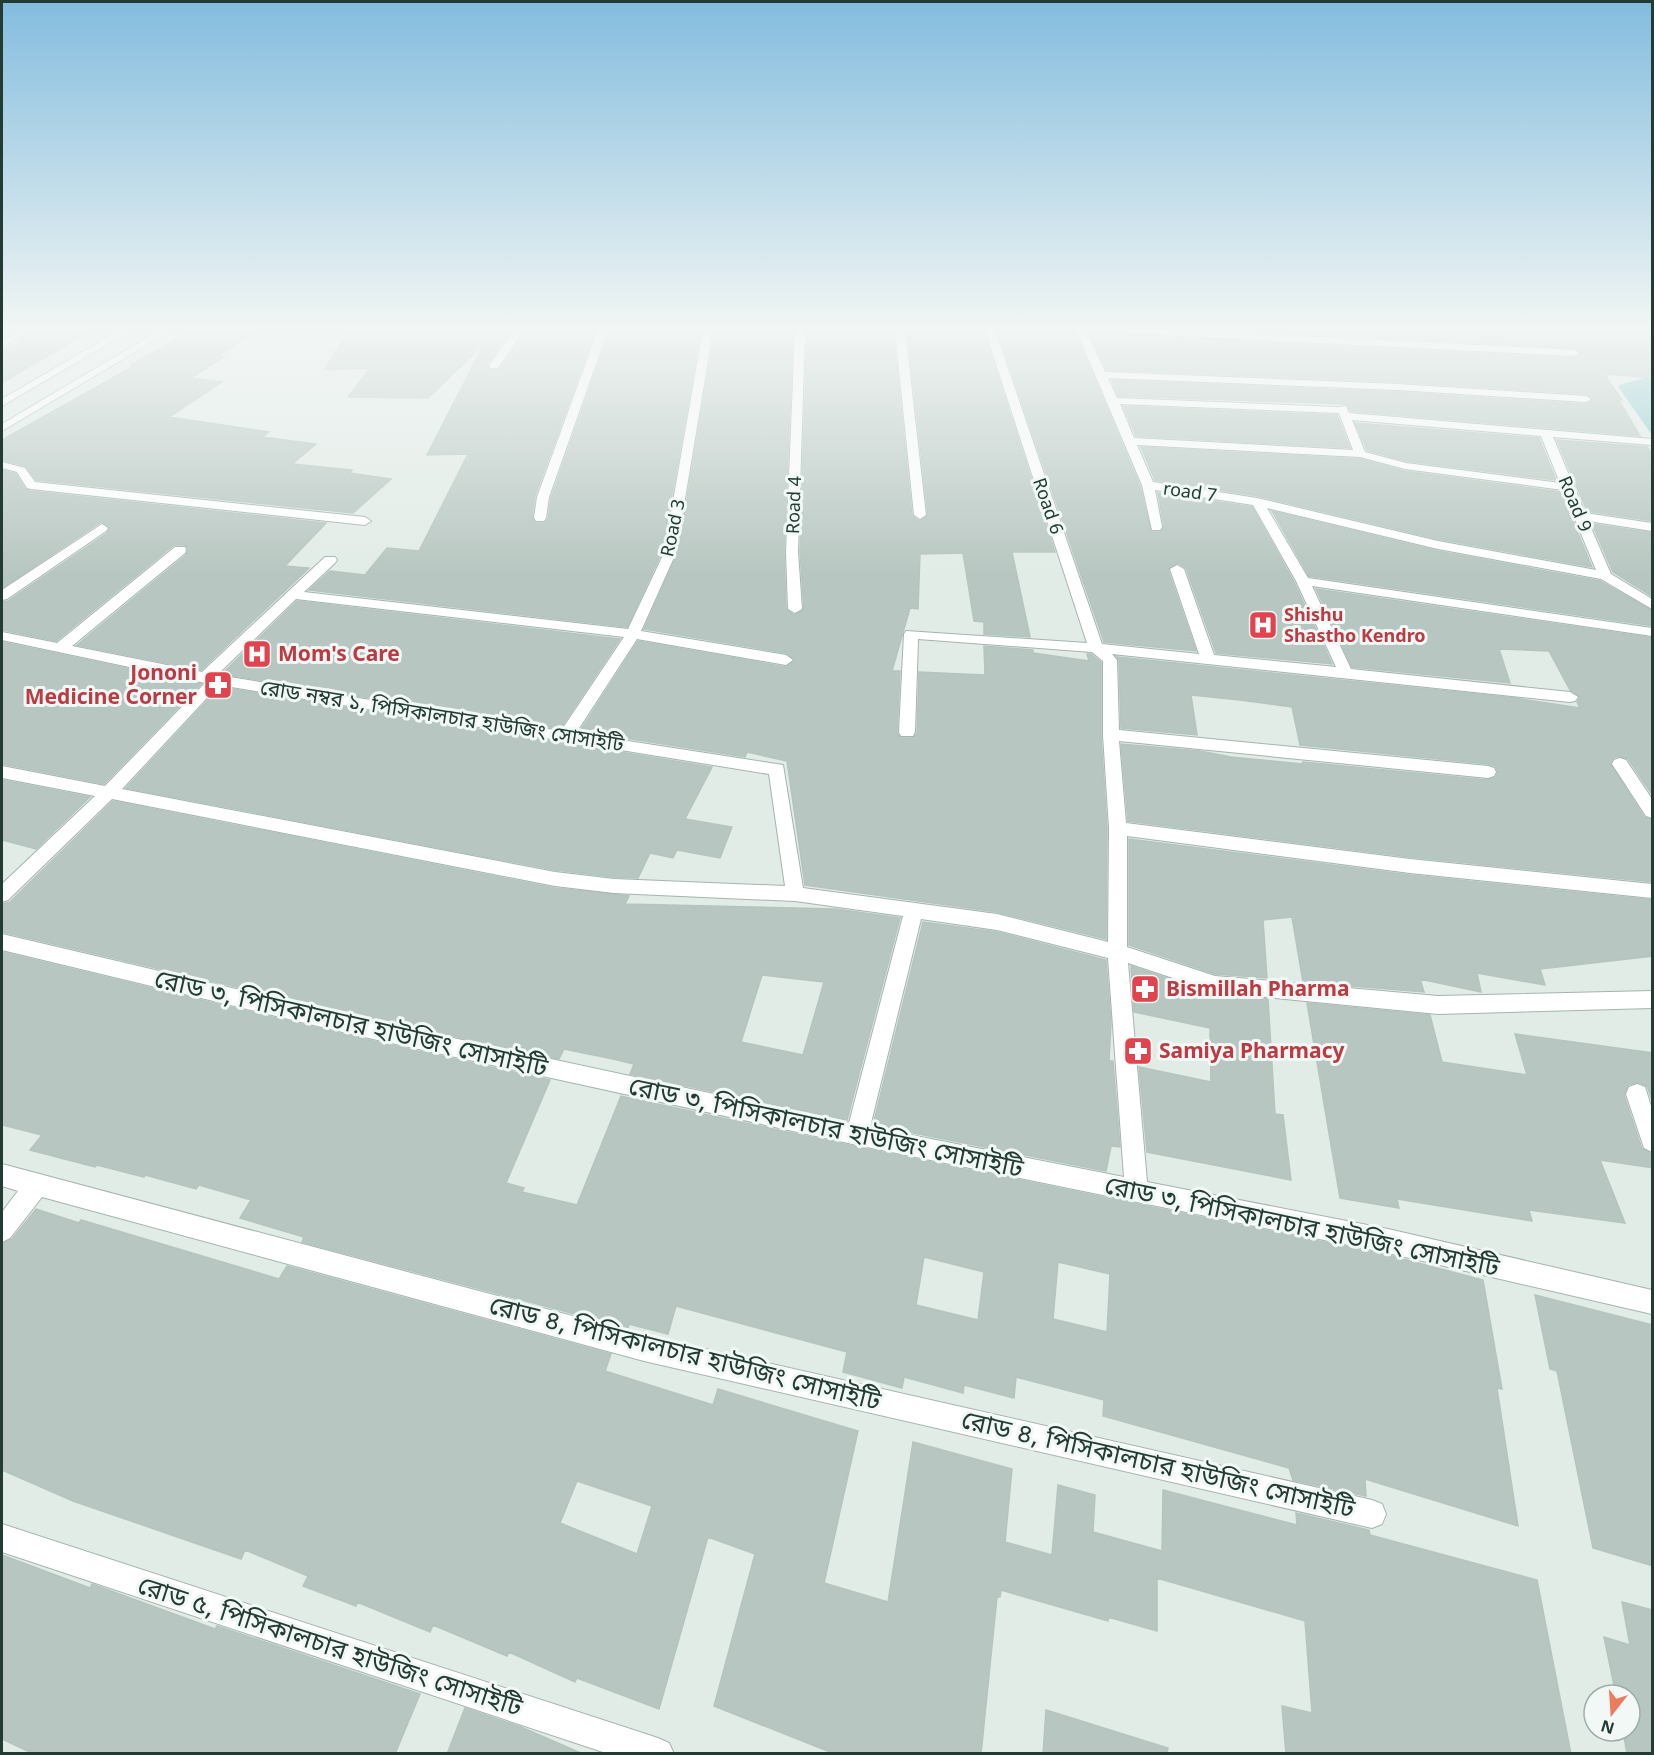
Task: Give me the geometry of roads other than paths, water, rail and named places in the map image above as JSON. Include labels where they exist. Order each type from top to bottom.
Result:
[{"type":"street","points":[[2,428],[29,412]]},
{"type":"street","points":[[540,518],[543,497],[574,412]]},
{"type":"street","name":"Road 3","points":[[565,737],[633,634],[670,553],[694,412]]},
{"type":"street","name":"Road 4","points":[[795,609],[792,552],[797,412]]},
{"type":"street","points":[[909,412],[920,515]]},
{"type":"street","name":"Road 6","points":[[1017,412],[1096,648],[1110,660],[1111,735],[1118,828],[1117,952],[1136,1190]]},
{"type":"street","name":"road 7","points":[[1118,412],[1148,486],[1257,502],[1438,545],[1605,576]]},
{"type":"street","points":[[1343,412],[1360,453]]},
{"type":"street","points":[[1411,412],[1545,432],[1652,442]]},
{"type":"street","name":"Road 9","points":[[1545,432],[1605,576]]},
{"type":"street","points":[[1131,441],[1360,453],[1405,466],[1567,487]]},
{"type":"street","points":[[2,465],[21,470],[30,485],[365,521]]},
{"type":"street","points":[[1148,486],[1156,527]]},
{"type":"street","points":[[1257,502],[1303,582],[1346,673]]},
{"type":"street","points":[[1580,516],[1653,527]]},
{"type":"street","points":[[2,596],[102,528]]},
{"type":"street","points":[[60,648],[180,550]]},
{"type":"street","points":[[2,895],[107,794],[211,679],[330,560]]},
{"type":"street","points":[[1177,569],[1208,659]]},
{"type":"street","points":[[1605,576],[1653,605]]},
{"type":"street","points":[[1303,582],[1653,632]]},
{"type":"street","points":[[293,595],[633,634],[786,660]]},
{"type":"street","points":[[908,732],[910,634],[1096,648],[1570,697]]},
{"type":"street","name":"রোড নম্বর ১, পিসিকালচার হাউজিং সোসাইটি","points":[[2,636],[211,679],[777,769],[795,894]]},
{"type":"street","points":[[1111,735],[1488,772]]},
{"type":"street","points":[[1620,764],[1653,812]]},
{"type":"street","points":[[2,772],[555,879],[614,886],[795,894],[997,922],[1117,952],[1215,984],[1438,1005],[1653,999]]},
{"type":"street","points":[[1118,828],[1410,866],[1653,891]]},
{"type":"street","points":[[857,1135],[914,910]]},
{"type":"street","name":"রোড ৩, পিসিকালচার হাউজিং সোসাইটি","points":[[2,942],[356,1026],[857,1135],[1388,1241],[1653,1302]]},
{"type":"street","points":[[1636,1094],[1653,1141]]},
{"type":"street","name":"রোড ৪, পিসিকালচার হাউজিং সোসাইটি","points":[[2,1175],[644,1348],[1372,1514]]},
{"type":"street","points":[[2,1230],[37,1185]]},
{"type":"street","name":"রোড ৫, পিসিকালচার হাউজিং সোসাইটি","points":[[2,1538],[658,1754]]},
{"type":"water","points":[[1636,412],[1652,412],[1652,435]]},
{"type":"place","name":"Shishu Shastho Kendro","points":[[1263,625]]},
{"type":"place","name":"Mom's Care","points":[[257,654]]},
{"type":"place","name":"Jononi Medicine Corner","points":[[218,685]]},
{"type":"place","name":"Bismillah Pharma","points":[[1145,989]]},
{"type":"place","name":"Samiya Pharmacy","points":[[1138,1051]]}]
